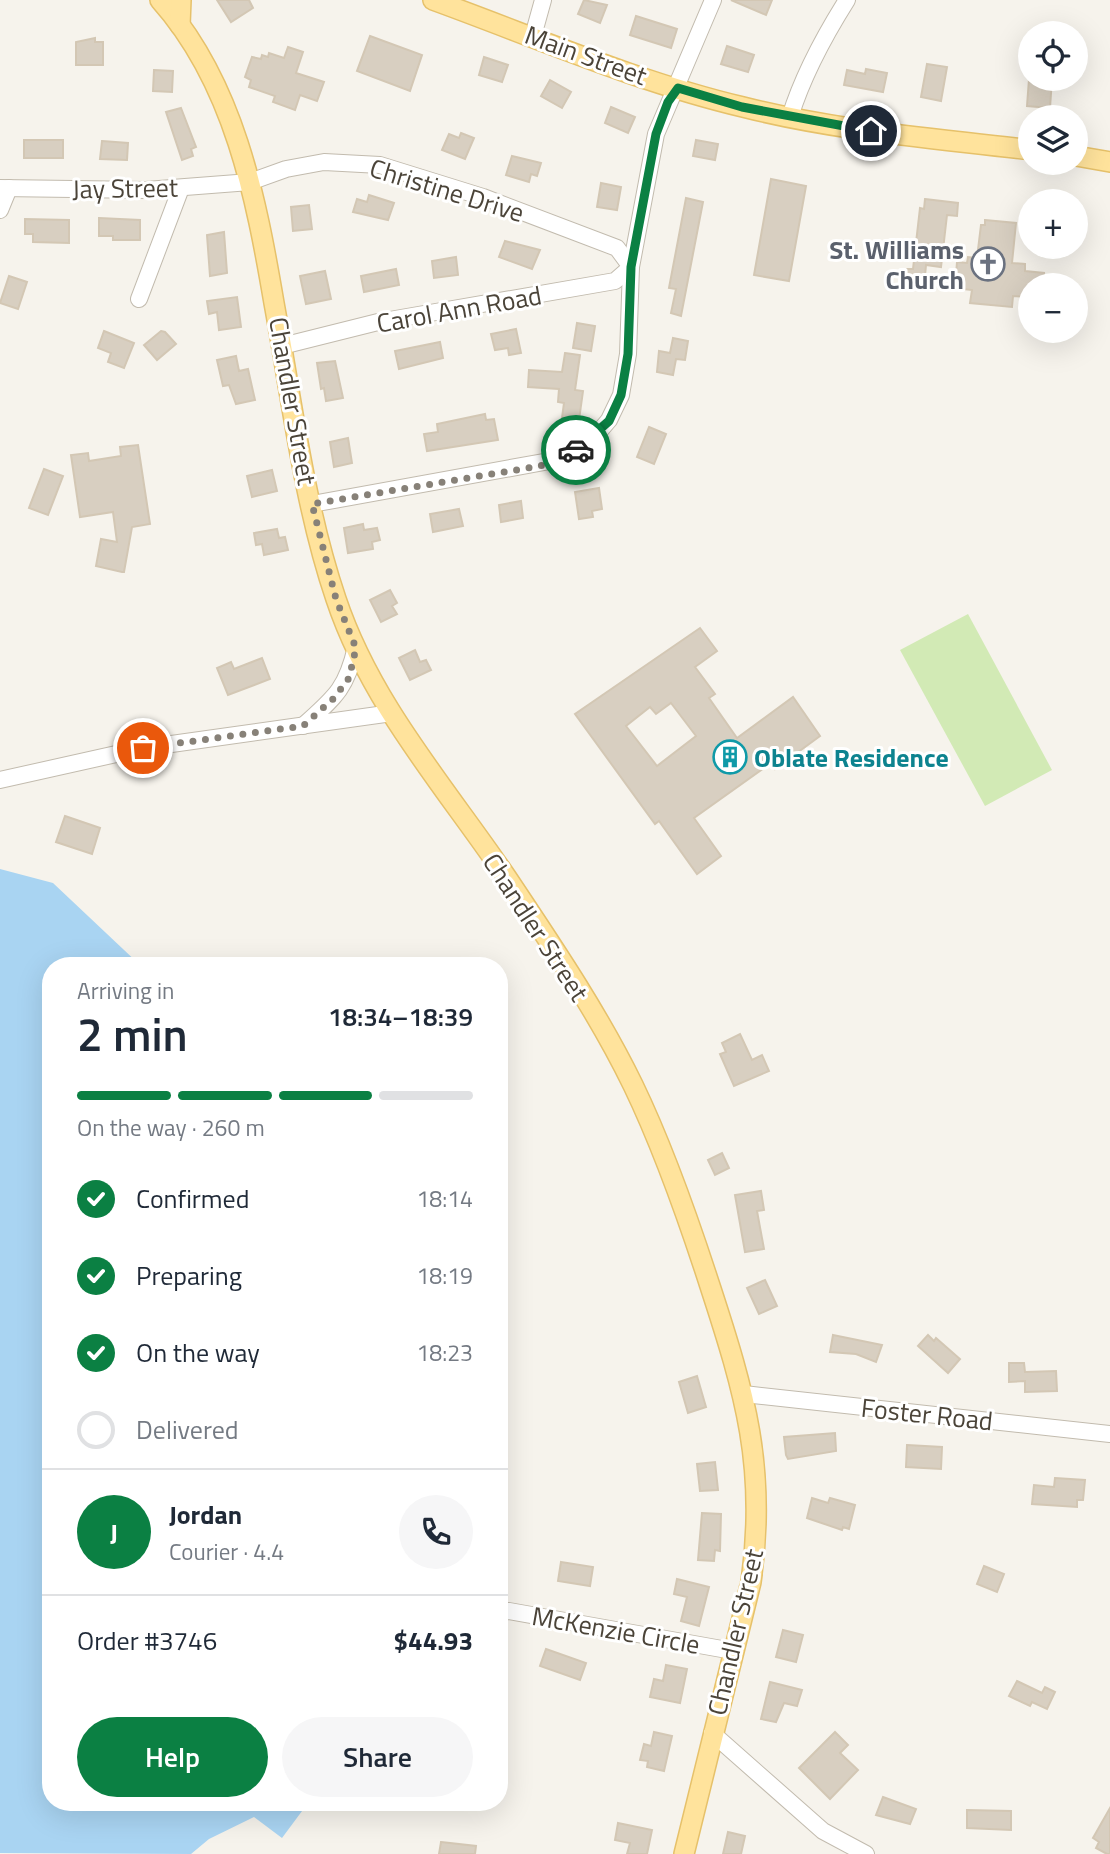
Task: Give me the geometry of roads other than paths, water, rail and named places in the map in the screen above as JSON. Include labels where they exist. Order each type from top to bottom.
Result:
[{"type":"main road","name":"Chandler Street","points":[[160,0],[180,25],[217,91],[250,182],[312,504],[336,599],[356,648],[423,764],[511,884],[621,1062],[661,1148],[701,1256],[744,1394],[753,1452],[757,1524],[751,1582],[684,1854]]},
{"type":"main road","points":[[180,25],[181,0]]},
{"type":"main road","name":"Main Street","points":[[433,0],[678,88],[742,107],[845,128],[1018,148]]},
{"type":"main road","points":[[1088,158],[1110,162]]},
{"type":"street","points":[[533,36],[543,0]]},
{"type":"street","points":[[312,504],[566,458],[609,421],[621,395],[628,354],[631,267],[656,134],[668,102],[678,88],[713,0]]},
{"type":"street","points":[[790,117],[810,63],[847,0]]},
{"type":"street","name":"Christine Drive","points":[[250,182],[286,169],[324,162],[380,164],[483,197],[617,248],[631,267]]},
{"type":"street","name":"Jay Street","points":[[5,188],[113,191],[250,182]]},
{"type":"street","points":[[0,210],[5,188]]},
{"type":"street","points":[[139,299],[181,188]]},
{"type":"street","name":"Carol Ann Road","points":[[282,346],[378,322],[615,281],[631,267]]},
{"type":"street","points":[[303,726],[334,698],[349,678],[356,648]]},
{"type":"street","points":[[0,780],[143,748],[392,713]]},
{"type":"street","name":"Foster Road","points":[[744,1394],[1110,1434]]},
{"type":"street","name":"McKenzie Circle","points":[[508,1611],[733,1651]]},
{"type":"street","points":[[712,1733],[823,1831],[866,1854]]},
{"type":"water","points":[[0,869],[53,883],[131,957],[42,957],[42,1811],[302,1811],[282,1838],[254,1817],[209,1839],[191,1854],[0,1853]]},
{"type":"place","name":"St. Williams Church","points":[[988,264]]},
{"type":"place","name":"Oblate Residence","points":[[730,757]]}]
